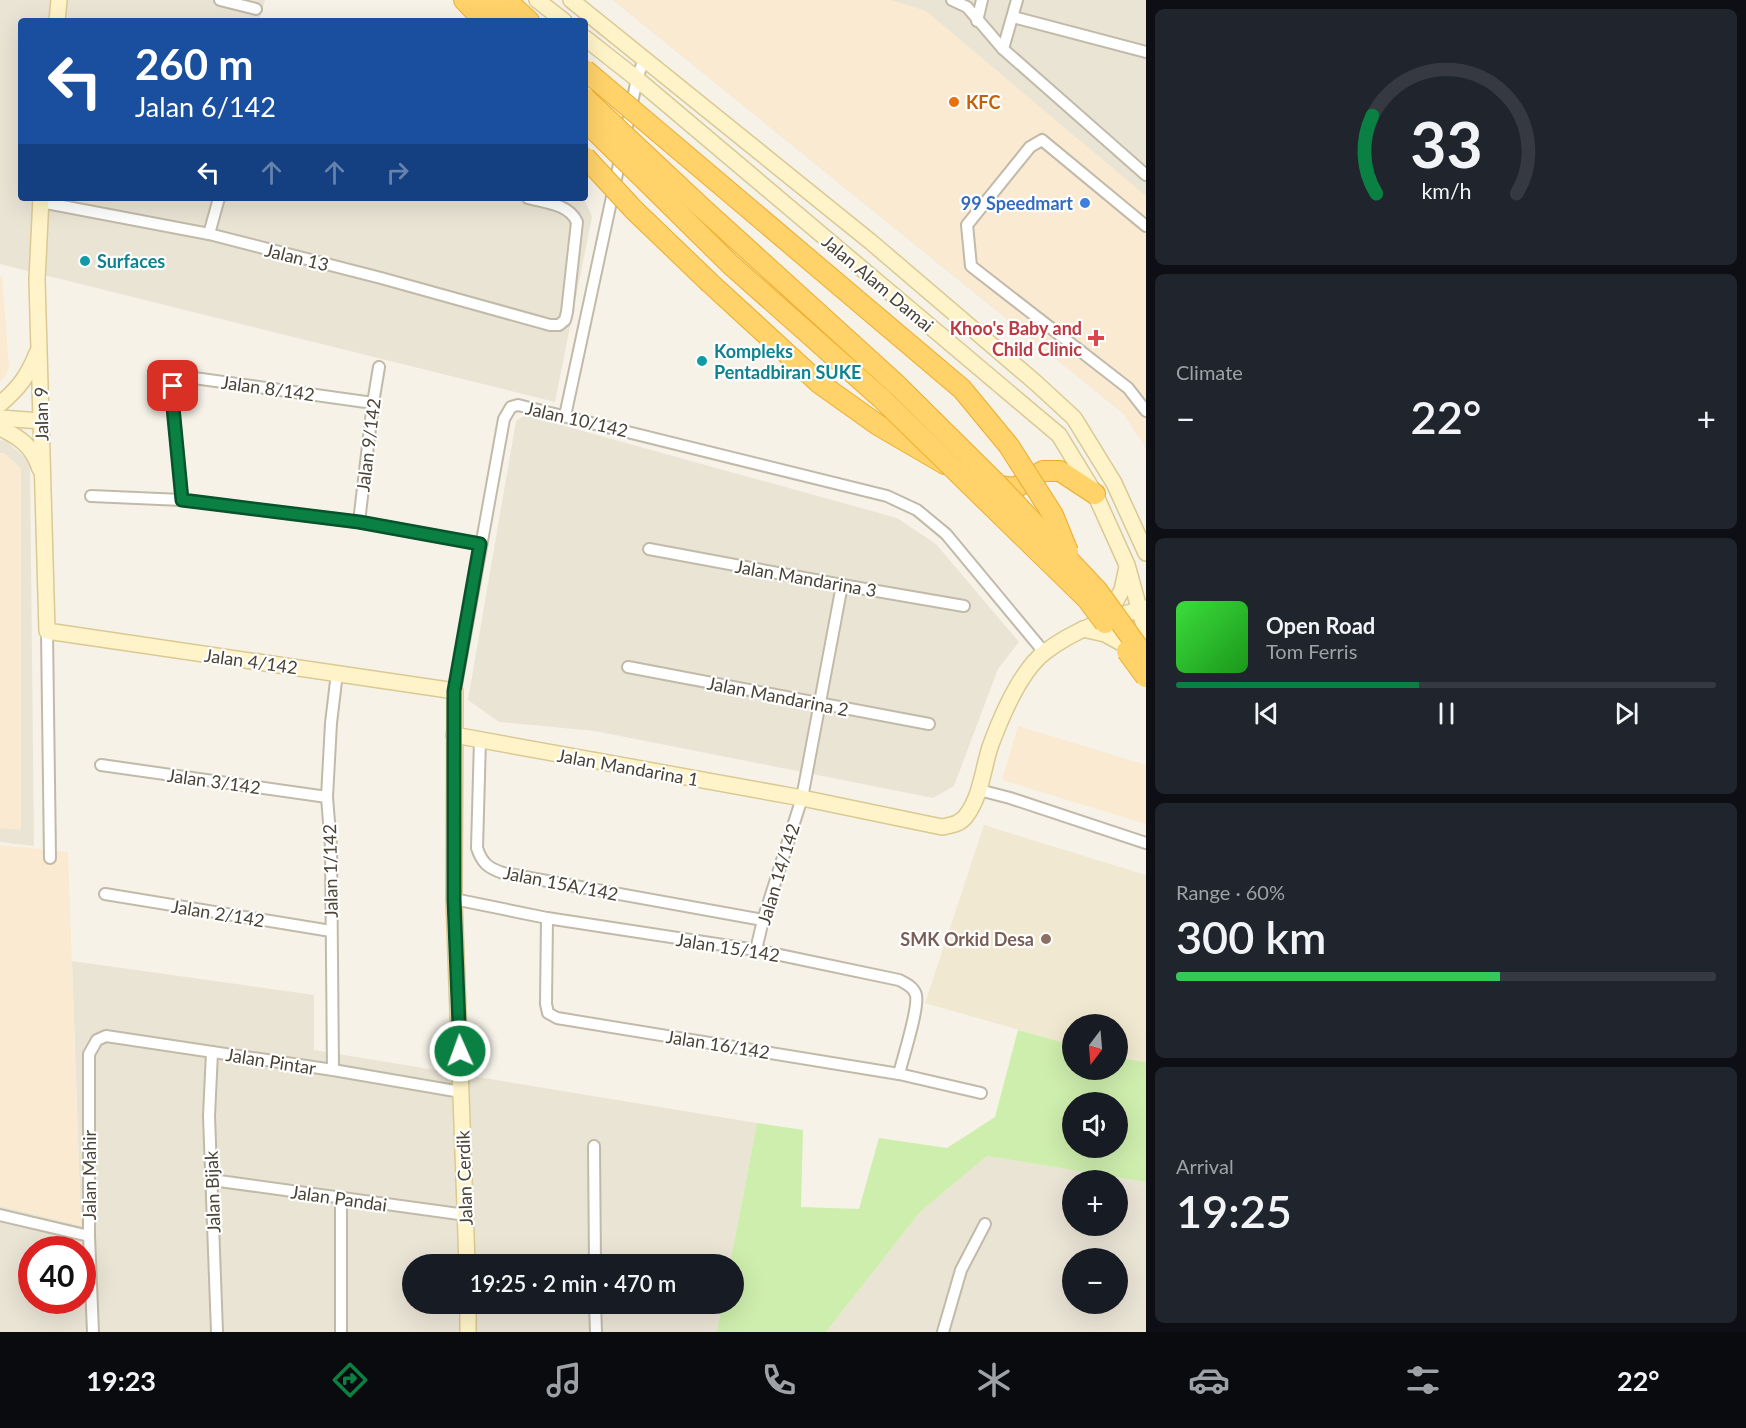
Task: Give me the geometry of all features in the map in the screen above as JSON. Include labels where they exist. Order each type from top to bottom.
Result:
[{"type":"highway","points":[[464,0],[481,18]]},
{"type":"highway","points":[[481,0],[501,18]]},
{"type":"highway","points":[[506,0],[526,18]]},
{"type":"highway","points":[[588,73],[962,390],[1009,446],[1053,515],[1087,599]]},
{"type":"highway","points":[[588,101],[897,385],[998,485],[1097,590],[1146,658]]},
{"type":"highway","points":[[588,124],[730,264],[881,398],[1087,599],[1146,677]]},
{"type":"highway","points":[[588,160],[634,210],[819,383],[878,425],[917,450],[965,475],[988,484],[1015,488],[1043,471],[1060,471],[1095,494]]},
{"type":"street","points":[[57,18],[59,0]]},
{"type":"street","points":[[220,0],[256,9]]},
{"type":"street","points":[[537,0],[560,18]]},
{"type":"street","name":"Jalan Alam Damai","points":[[571,0],[862,235],[1036,382],[1074,418],[1114,483],[1146,553]]},
{"type":"street","points":[[952,0],[967,7],[1003,49],[1146,175]]},
{"type":"street","points":[[977,21],[982,0]]},
{"type":"street","points":[[1003,49],[1017,0]]},
{"type":"street","points":[[1012,17],[1146,52]]},
{"type":"street","name":"Jalan Alam Damai","points":[[588,40],[637,79],[1059,435],[1095,494],[1127,566],[1143,609],[1145,628]]},
{"type":"street","points":[[565,416],[637,79],[644,59]]},
{"type":"street","points":[[1146,226],[1042,140],[1030,147],[967,225],[971,266],[1128,387],[1146,411]]},
{"type":"street","name":"Jalan 9","points":[[41,201],[37,280],[47,631]]},
{"type":"street","name":"Jalan 13","points":[[46,201],[209,234],[550,325],[559,325],[565,320],[567,312],[577,222],[574,214],[563,207],[540,201]]},
{"type":"street","points":[[209,234],[218,201]]},
{"type":"street","points":[[0,404],[28,375],[40,348]]},
{"type":"street","name":"Jalan 9/142","points":[[359,522],[373,403],[380,367]]},
{"type":"street","name":"Jalan 8/142","points":[[182,500],[172,397],[176,379],[187,377],[373,403]]},
{"type":"street","name":"Jalan 10/142","points":[[461,1092],[454,899],[454,691],[480,544],[507,412],[511,407],[518,405],[565,416],[887,496],[917,510],[946,534],[1044,652]]},
{"type":"street","points":[[0,418],[41,421]]},
{"type":"street","points":[[0,428],[17,436],[28,445],[36,457],[43,478]]},
{"type":"street","points":[[91,496],[182,500],[359,522],[480,544]]},
{"type":"street","points":[[1127,512],[1146,527]]},
{"type":"street","name":"Jalan Mandarina 3","points":[[649,549],[964,606]]},
{"type":"street","points":[[1106,619],[1122,590],[1127,566]]},
{"type":"street","points":[[802,798],[842,585]]},
{"type":"street","name":"Jalan Mandarina 1","points":[[454,735],[802,798],[942,827],[955,825],[966,817],[979,790],[990,746],[1014,693],[1044,652],[1083,629],[1106,619],[1143,609]]},
{"type":"street","name":"Jalan Mandarina 1","points":[[1083,629],[1145,628]]},
{"type":"street","points":[[1083,629],[1105,634],[1146,658]]},
{"type":"street","points":[[47,631],[50,858]]},
{"type":"street","name":"Jalan 4/142","points":[[47,631],[454,691]]},
{"type":"street","name":"Jalan Mandarina 2","points":[[628,667],[929,724]]},
{"type":"street","name":"Jalan 1/142","points":[[333,1070],[331,847],[327,797],[331,723],[337,673]]},
{"type":"street","name":"Jalan 15A/142","points":[[480,740],[477,848],[481,860],[489,868],[503,873],[763,920]]},
{"type":"street","name":"Jalan 3/142","points":[[101,765],[327,797]]},
{"type":"street","points":[[979,790],[1146,843]]},
{"type":"street","name":"Jalan 14/142","points":[[756,950],[763,920],[802,798]]},
{"type":"street","name":"Jalan 2/142","points":[[105,894],[331,932]]},
{"type":"street","name":"Jalan 15/142","points":[[454,899],[547,918],[756,950],[899,980],[910,986],[916,994],[916,1006],[899,1074]]},
{"type":"street","name":"Jalan 16/142","points":[[547,918],[546,1004],[548,1012],[557,1018],[899,1074],[981,1093]]},
{"type":"street","name":"Jalan Pintar","points":[[89,1053],[97,1040],[106,1036],[461,1092]]},
{"type":"street","name":"Jalan Bijak","points":[[212,1052],[210,1116],[217,1332]]},
{"type":"street","name":"Jalan Mahir","points":[[89,1053],[89,1236]]},
{"type":"street","name":"Jalan Cerdik","points":[[461,1092],[467,1254]]},
{"type":"street","points":[[594,1146],[595,1254]]},
{"type":"street","name":"Jalan Pandai","points":[[212,1180],[466,1215]]},
{"type":"street","points":[[341,1198],[341,1332]]},
{"type":"street","points":[[0,1215],[89,1236]]},
{"type":"street","points":[[943,1332],[961,1270],[985,1224]]},
{"type":"street","name":"Jalan Mahir","points":[[92,1314],[93,1332]]},
{"type":"street","points":[[468,1314],[468,1332]]},
{"type":"street","points":[[596,1314],[596,1332]]},
{"type":"shaded area","points":[[0,0],[265,0],[260,18],[18,18],[18,201],[585,201],[592,217],[555,402],[0,264]]},
{"type":"shaded area","points":[[613,0],[1146,0],[1146,448],[1124,414]]},
{"type":"shaded area","points":[[613,0],[891,0],[926,11],[1146,196],[1146,448],[1124,414]]},
{"type":"shaded area","points":[[0,276],[2,277],[9,367],[0,382]]},
{"type":"shaded area","points":[[525,415],[897,518],[936,544],[1019,642],[998,669],[954,786],[933,798],[595,731],[499,722],[468,700],[516,421]]},
{"type":"shaded area","points":[[0,440],[6,441],[30,462],[34,846],[0,842]]},
{"type":"shaded area","points":[[0,453],[4,453],[21,468],[21,830],[0,828]]},
{"type":"shaded area","points":[[1018,726],[1146,765],[1146,824],[1002,780]]},
{"type":"shaded area","name":"SMK Orkid Desa","points":[[984,825],[1146,875],[1146,1062],[1128,1059],[1128,1014],[1062,1014],[1062,1042],[925,1003]]},
{"type":"shaded area","points":[[0,845],[68,852],[81,1226],[0,1206]]},
{"type":"shaded area","points":[[72,961],[314,995],[314,1050],[757,1123],[732,1254],[402,1254],[402,1314],[720,1314],[717,1332],[0,1332],[0,1206],[81,1225]]},
{"type":"shaded area","points":[[987,1156],[1073,1170],[1062,1170],[1062,1236],[1128,1236],[1128,1179],[1146,1182],[1146,1332],[826,1332],[920,1212]]},
{"type":"green space","points":[[1018,1030],[1062,1042],[1062,1080],[1128,1080],[1128,1059],[1146,1062],[1146,1182],[1128,1179],[1128,1170],[1073,1170],[987,1156],[920,1212],[826,1332],[717,1332],[720,1314],[744,1314],[744,1254],[732,1254],[757,1123],[803,1130],[801,1207],[859,1209],[879,1138],[947,1148],[995,1117]]},
{"type":"place","name":"KFC","points":[[954,102]]},
{"type":"place","name":"99 Speedmart","points":[[1085,203]]},
{"type":"place","name":"Surfaces","points":[[85,261]]},
{"type":"place","name":"Khoo's Baby and Child Clinic","points":[[1096,338]]},
{"type":"place","name":"Kompleks Pentadbiran SUKE","points":[[702,361]]},
{"type":"place","name":"SMK Orkid Desa","points":[[1046,939]]},
{"type":"route","points":[[173,386],[172,397],[182,500],[359,522],[480,544],[454,691],[454,899],[460,1051]]}]
